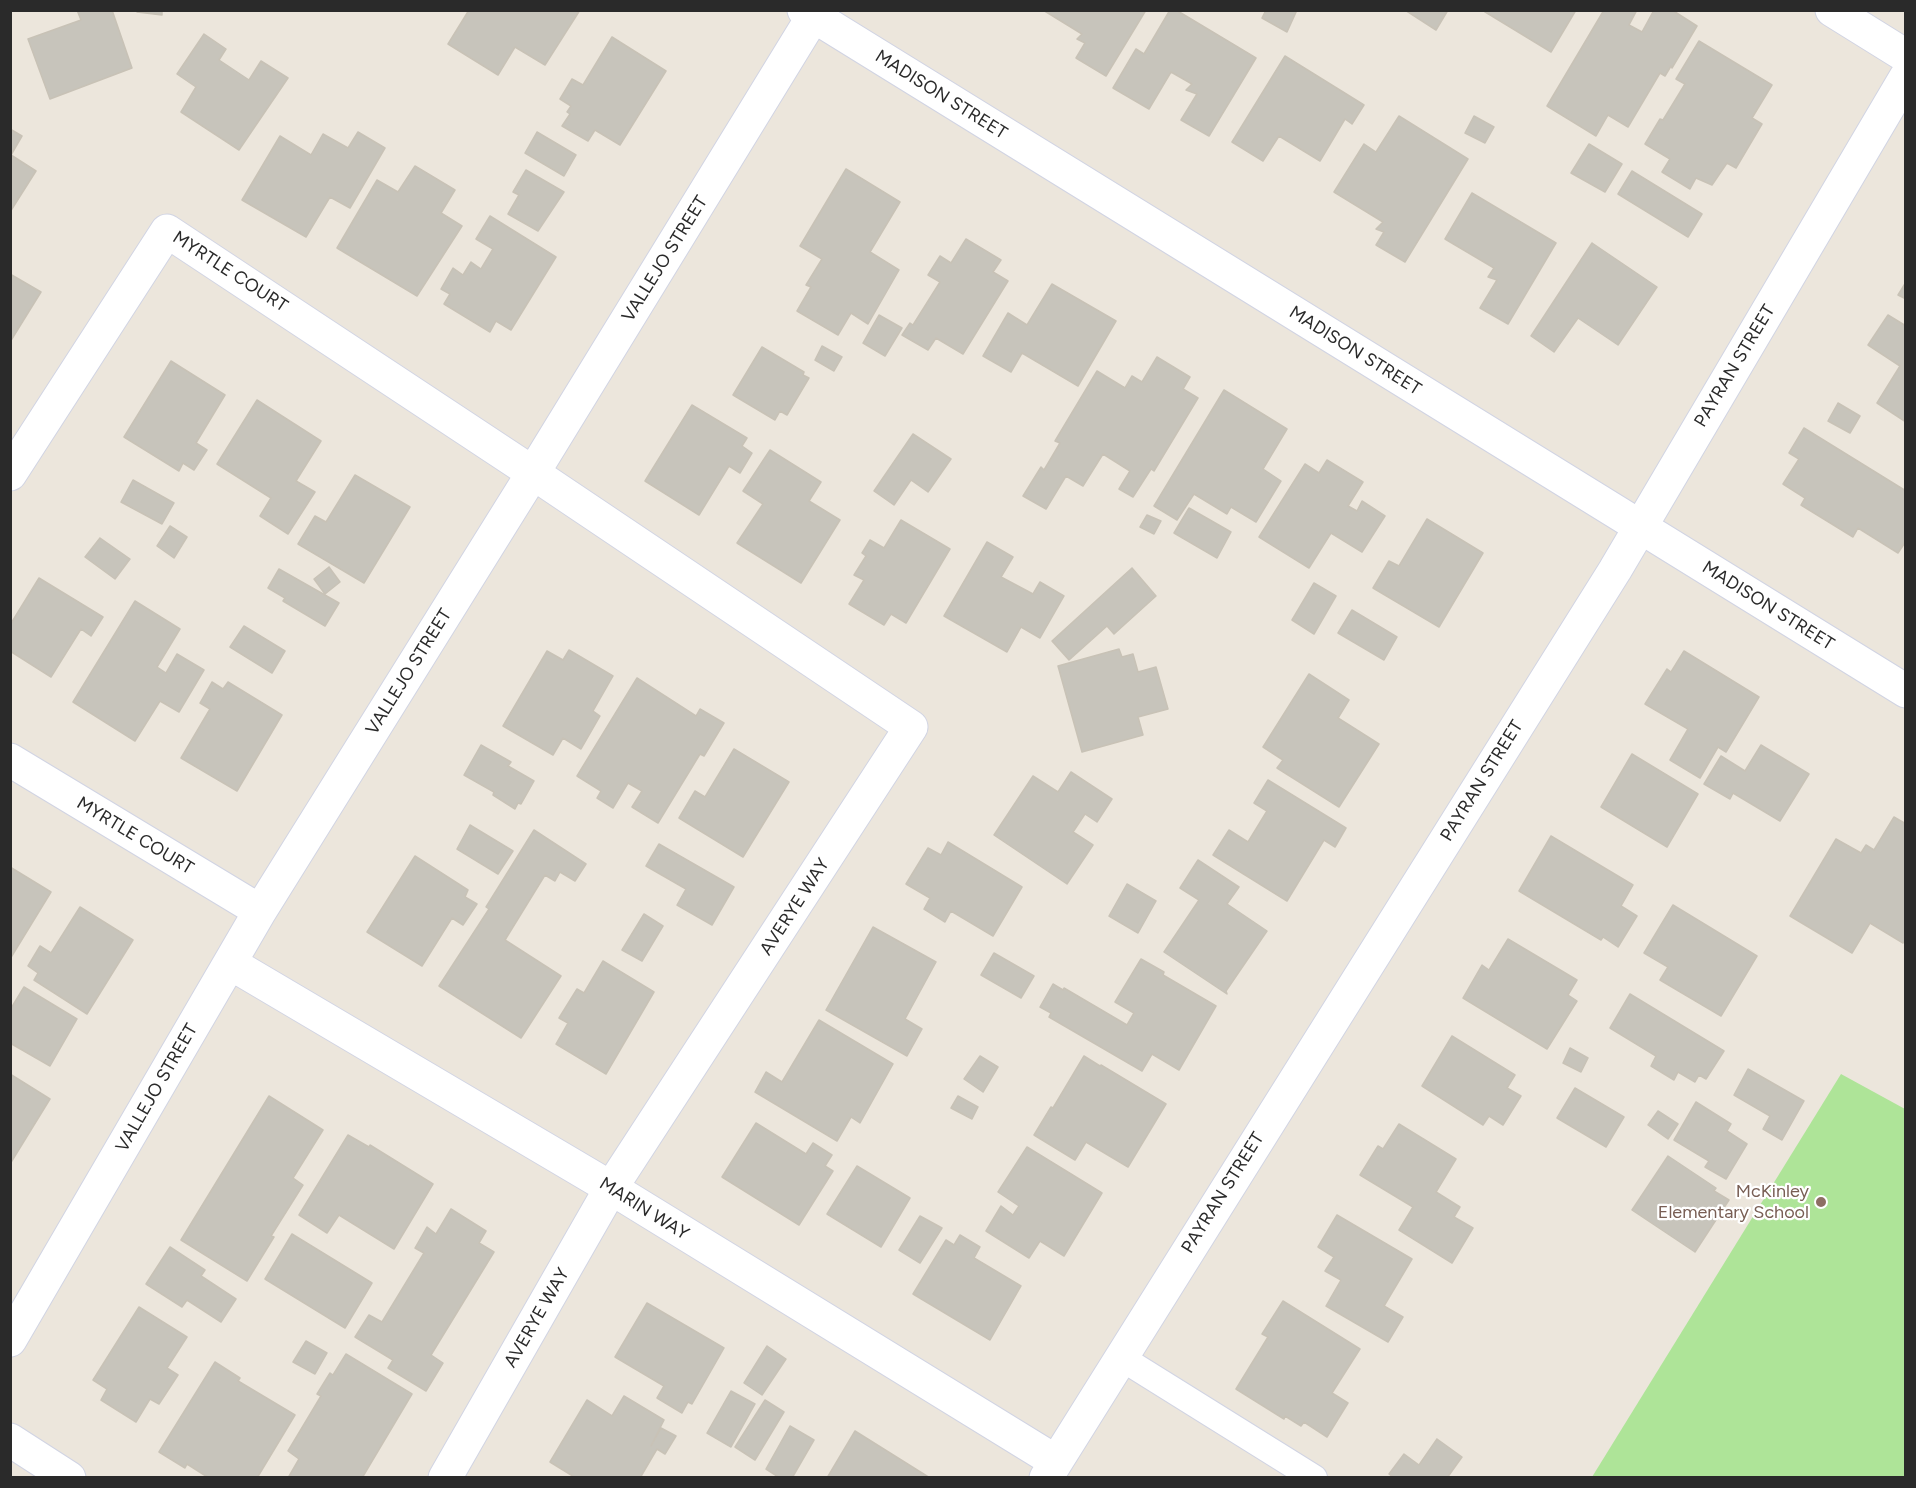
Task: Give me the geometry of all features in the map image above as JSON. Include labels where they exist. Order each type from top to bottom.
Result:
[{"type":"street","points":[[1832,10],[1905,56]]},
{"type":"street","name":"VALLEJO STREET","points":[[10,1340],[260,911],[533,473],[812,12]]},
{"type":"street","name":"MADISON STREET","points":[[812,12],[1905,691]]},
{"type":"street","name":"PAYRAN STREET","points":[[1051,1469],[1609,580],[1905,77]]},
{"type":"street","name":"MYRTLE COURT","points":[[10,474],[167,231],[533,473]]},
{"type":"street","name":"AVERYE WAY","points":[[445,1478],[611,1188],[911,727],[533,473]]},
{"type":"street","name":"MYRTLE COURT","points":[[10,760],[260,911]]},
{"type":"street","name":"MARIN WAY","points":[[230,963],[611,1188],[1051,1469]]},
{"type":"street","points":[[10,1440],[69,1478]]},
{"type":"lane","points":[[1120,1357],[1314,1478]]},
{"type":"green space","name":"McKinley Elementary School","points":[[1841,1074],[1905,1109],[1905,1477],[1592,1477]]},
{"type":"building","points":[[77,10],[112,10],[132,68],[50,99],[28,39],[81,20]]},
{"type":"building","points":[[137,10],[162,10],[162,15],[137,12]]},
{"type":"building","points":[[469,10],[580,10],[545,65],[515,47],[498,75],[448,44]]},
{"type":"building","points":[[1043,10],[1146,10],[1106,76],[1076,58],[1085,43],[1077,39],[1082,34]]},
{"type":"building","points":[[1170,10],[1176,10],[1256,58],[1209,136],[1181,120],[1197,94],[1186,90],[1192,84],[1171,72],[1149,109],[1113,88],[1136,49],[1144,54]]},
{"type":"building","points":[[1266,10],[1297,10],[1287,32],[1262,18]]},
{"type":"building","points":[[1405,10],[1448,10],[1436,30]]},
{"type":"building","points":[[1482,10],[1576,10],[1551,52]]},
{"type":"building","points":[[1604,10],[1637,10],[1629,25],[1642,32],[1654,10],[1672,10],[1697,26],[1672,68],[1671,66],[1665,76],[1660,73],[1628,127],[1608,115],[1596,136],[1547,106]]},
{"type":"building","points":[[204,34],[226,49],[219,60],[249,80],[261,61],[288,78],[239,150],[181,112],[196,87],[177,74]]},
{"type":"building","points":[[612,37],[666,71],[620,145],[595,130],[588,141],[562,126],[570,114],[567,112],[571,106],[560,99],[572,79],[583,85]]},
{"type":"building","points":[[1699,41],[1772,85],[1752,118],[1762,124],[1736,168],[1727,163],[1712,185],[1696,178],[1690,189],[1662,172],[1670,159],[1645,144],[1685,84],[1676,79]]},
{"type":"building","points":[[1285,56],[1364,105],[1352,124],[1345,119],[1320,161],[1279,136],[1263,161],[1232,142]]},
{"type":"building","points":[[1399,116],[1468,159],[1405,262],[1376,245],[1384,232],[1376,229],[1383,222],[1334,192],[1364,144],[1376,152]]},
{"type":"building","points":[[1474,116],[1494,127],[1485,143],[1465,133]]},
{"type":"building","points":[[10,129],[22,136],[11,155],[36,171],[10,212]]},
{"type":"building","points":[[358,132],[385,148],[350,208],[330,197],[306,237],[242,200],[280,136],[311,155],[323,134],[348,148]]},
{"type":"building","points":[[537,132],[576,155],[564,176],[525,153]]},
{"type":"building","points":[[1589,144],[1622,164],[1605,192],[1571,173]]},
{"type":"building","points":[[415,166],[455,190],[441,213],[462,226],[417,296],[337,248],[377,180],[398,192]]},
{"type":"building","points":[[846,169],[900,202],[870,252],[899,270],[868,324],[851,313],[838,335],[797,311],[811,287],[806,285],[822,259],[800,246]]},
{"type":"building","points":[[526,170],[564,192],[538,231],[508,214],[519,195],[513,192]]},
{"type":"building","points":[[1632,171],[1702,214],[1688,237],[1618,194]]},
{"type":"building","points":[[1472,193],[1556,243],[1508,324],[1480,308],[1497,280],[1488,277],[1494,268],[1445,239]]},
{"type":"building","points":[[490,216],[556,257],[511,330],[496,321],[490,332],[444,304],[450,294],[441,289],[453,268],[463,275],[471,262],[481,269],[493,249],[476,239]]},
{"type":"building","points":[[966,239],[1001,260],[993,272],[1008,281],[963,354],[936,338],[928,350],[902,335],[910,323],[913,325],[940,282],[928,275],[940,256],[951,263]]},
{"type":"building","points":[[1592,243],[1657,287],[1618,345],[1578,318],[1554,352],[1531,336]]},
{"type":"building","points":[[10,274],[41,292],[10,342]]},
{"type":"building","points":[[1906,282],[1906,299],[1898,295]]},
{"type":"building","points":[[1052,284],[1116,321],[1078,386],[1022,353],[1011,372],[983,356],[1008,313],[1027,325]]},
{"type":"building","points":[[879,315],[902,328],[885,356],[863,343]]},
{"type":"building","points":[[1888,315],[1906,326],[1906,422],[1877,403],[1900,366],[1868,345]]},
{"type":"building","points":[[822,346],[842,357],[834,371],[815,360]]},
{"type":"building","points":[[762,347],[804,372],[803,375],[809,378],[787,415],[780,411],[775,420],[733,395]]},
{"type":"building","points":[[1157,357],[1190,377],[1183,389],[1198,398],[1154,471],[1151,469],[1133,497],[1119,489],[1130,471],[1103,454],[1083,486],[1066,476],[1046,509],[1023,496],[1041,467],[1044,470],[1060,443],[1055,441],[1097,371],[1125,388],[1132,376],[1142,382]]},
{"type":"building","points":[[171,361],[225,395],[196,443],[207,450],[194,470],[183,463],[179,471],[124,437]]},
{"type":"building","points":[[1224,390],[1287,429],[1263,469],[1281,481],[1256,522],[1231,507],[1227,514],[1194,494],[1177,520],[1154,506]]},
{"type":"building","points":[[257,400],[321,441],[296,481],[315,492],[288,534],[260,516],[271,498],[217,464]]},
{"type":"building","points":[[1838,403],[1860,416],[1850,433],[1828,421]]},
{"type":"building","points":[[692,405],[747,438],[742,446],[752,453],[740,473],[729,466],[699,515],[645,481]]},
{"type":"building","points":[[1804,428],[1906,491],[1906,541],[1898,553],[1858,528],[1853,537],[1801,505],[1805,498],[1783,484],[1799,459],[1789,453]]},
{"type":"building","points":[[913,434],[951,459],[928,492],[911,480],[894,505],[874,491]]},
{"type":"building","points":[[770,450],[821,482],[809,501],[840,520],[801,583],[737,543],[763,504],[743,491]]},
{"type":"building","points":[[1327,460],[1363,482],[1348,506],[1357,511],[1362,501],[1385,516],[1362,552],[1331,533],[1309,568],[1259,537],[1305,464],[1319,473]]},
{"type":"building","points":[[355,475],[410,507],[364,583],[298,544],[315,516],[326,522]]},
{"type":"building","points":[[133,480],[174,503],[162,524],[121,502]]},
{"type":"building","points":[[1189,508],[1231,532],[1217,558],[1174,533]]},
{"type":"building","points":[[1147,515],[1161,521],[1154,534],[1140,527]]},
{"type":"building","points":[[1427,519],[1483,553],[1439,627],[1373,588],[1389,561],[1399,566]]},
{"type":"building","points":[[901,520],[950,549],[906,623],[891,614],[884,625],[849,604],[864,580],[854,575],[866,556],[862,553],[870,540],[884,548]]},
{"type":"building","points":[[170,526],[187,537],[174,558],[157,546]]},
{"type":"building","points":[[100,538],[130,559],[115,579],[85,557]]},
{"type":"building","points":[[987,542],[1013,557],[1001,577],[1033,594],[1040,582],[1064,596],[1040,638],[1021,627],[1007,652],[944,616]]},
{"type":"building","points":[[329,567],[340,582],[325,594],[314,579]]},
{"type":"building","points":[[1132,568],[1156,596],[1114,634],[1107,626],[1069,660],[1052,641]]},
{"type":"building","points":[[279,569],[339,603],[325,626],[283,601],[285,598],[268,588]]},
{"type":"building","points":[[39,578],[103,617],[91,636],[81,629],[51,677],[10,651],[10,625]]},
{"type":"building","points":[[1314,583],[1336,596],[1314,634],[1292,620]]},
{"type":"building","points":[[135,601],[180,629],[157,667],[166,673],[177,654],[204,670],[179,712],[160,701],[135,741],[73,702]]},
{"type":"building","points":[[1352,610],[1397,637],[1384,660],[1338,633]]},
{"type":"building","points":[[244,626],[285,651],[272,673],[230,647]]},
{"type":"building","points":[[1119,649],[1122,657],[1133,654],[1138,672],[1156,667],[1168,709],[1138,717],[1143,735],[1082,752],[1058,666]]},
{"type":"building","points":[[569,650],[613,676],[593,711],[600,716],[581,749],[563,738],[553,755],[503,726],[547,651],[563,660]]},
{"type":"building","points":[[1684,651],[1759,697],[1726,752],[1718,747],[1700,778],[1670,760],[1688,729],[1645,704],[1667,669],[1671,672]]},
{"type":"building","points":[[1309,674],[1349,700],[1338,718],[1379,744],[1339,807],[1277,768],[1283,760],[1263,747]]},
{"type":"building","points":[[637,678],[696,716],[700,709],[724,723],[704,756],[700,754],[658,823],[632,807],[642,791],[628,783],[613,808],[597,798],[601,791],[577,776]]},
{"type":"building","points":[[212,682],[223,689],[228,682],[282,715],[237,791],[181,758],[210,709],[200,703]]},
{"type":"building","points":[[481,745],[511,762],[508,766],[534,781],[521,804],[518,803],[515,809],[493,795],[494,792],[464,775]]},
{"type":"building","points":[[1761,745],[1809,774],[1780,821],[1733,793],[1730,799],[1704,784],[1721,756],[1745,771]]},
{"type":"building","points":[[734,749],[789,782],[743,857],[679,818],[695,791],[705,797]]},
{"type":"building","points":[[1632,754],[1698,794],[1667,847],[1601,807]]},
{"type":"building","points":[[1071,772],[1112,799],[1097,822],[1085,814],[1073,832],[1093,845],[1067,884],[994,835],[1033,776],[1058,792]]},
{"type":"building","points":[[1268,780],[1346,828],[1335,847],[1324,840],[1287,901],[1213,855],[1229,830],[1248,842],[1267,811],[1254,803]]},
{"type":"building","points":[[1894,817],[1906,824],[1906,940],[1903,943],[1870,923],[1852,953],[1790,916],[1836,839],[1861,853],[1866,845],[1874,850]]},
{"type":"building","points":[[470,825],[513,851],[498,874],[457,849]]},
{"type":"building","points":[[534,830],[586,864],[575,881],[560,872],[555,881],[545,875],[505,940],[561,976],[521,1038],[439,986],[489,909],[486,907]]},
{"type":"building","points":[[1551,836],[1633,885],[1621,906],[1637,916],[1618,947],[1603,937],[1601,940],[1519,891]]},
{"type":"building","points":[[948,842],[1022,887],[993,936],[951,911],[945,922],[924,909],[930,898],[906,884],[928,848],[941,855]]},
{"type":"building","points":[[659,844],[734,887],[712,925],[677,905],[686,889],[646,866]]},
{"type":"building","points":[[415,856],[468,890],[465,897],[477,904],[463,925],[452,918],[422,966],[367,932]]},
{"type":"building","points":[[1198,860],[1239,887],[1227,904],[1267,931],[1226,991],[1227,994],[1164,952],[1199,900],[1180,888]]},
{"type":"building","points":[[10,867],[51,892],[10,959]]},
{"type":"building","points":[[1127,884],[1156,901],[1138,933],[1109,916]]},
{"type":"building","points":[[1673,905],[1757,956],[1721,1016],[1660,980],[1668,967],[1644,953]]},
{"type":"building","points":[[80,907],[133,940],[87,1014],[34,980],[38,973],[28,966],[40,946],[51,953]]},
{"type":"building","points":[[644,914],[663,926],[642,961],[622,950]]},
{"type":"building","points":[[873,927],[936,962],[905,1019],[922,1029],[907,1056],[826,1010]]},
{"type":"building","points":[[1508,939],[1577,980],[1568,995],[1577,1001],[1547,1049],[1463,998],[1482,965],[1489,970]]},
{"type":"building","points":[[994,953],[1034,976],[1021,998],[981,975]]},
{"type":"building","points":[[1141,959],[1164,972],[1163,975],[1216,1006],[1179,1070],[1152,1054],[1142,1071],[1049,1017],[1051,1013],[1040,1007],[1053,984],[1063,990],[1064,988],[1127,1025],[1134,1013],[1115,1002]]},
{"type":"building","points":[[603,961],[654,992],[606,1074],[556,1044],[568,1023],[559,1018],[577,989],[584,993]]},
{"type":"building","points":[[24,987],[77,1019],[50,1066],[10,1043],[10,1010]]},
{"type":"building","points":[[1630,994],[1724,1051],[1706,1079],[1699,1075],[1695,1082],[1678,1072],[1674,1080],[1651,1066],[1656,1056],[1610,1028]]},
{"type":"building","points":[[819,1020],[893,1064],[860,1123],[851,1117],[837,1141],[755,1092],[766,1072],[782,1082]]},
{"type":"building","points":[[1452,1036],[1515,1075],[1507,1088],[1521,1096],[1503,1125],[1489,1116],[1483,1125],[1422,1086]]},
{"type":"building","points":[[1570,1048],[1588,1058],[1581,1072],[1563,1063]]},
{"type":"building","points":[[980,1056],[998,1067],[983,1092],[964,1079]]},
{"type":"building","points":[[1084,1056],[1166,1104],[1128,1167],[1086,1142],[1075,1160],[1034,1135]]},
{"type":"building","points":[[1748,1069],[1804,1101],[1782,1140],[1763,1129],[1770,1116],[1734,1095]]},
{"type":"building","points":[[10,1074],[50,1099],[10,1164]]},
{"type":"building","points":[[1575,1088],[1624,1117],[1606,1147],[1557,1118]]},
{"type":"building","points":[[269,1096],[323,1130],[293,1178],[303,1185],[271,1236],[274,1237],[247,1281],[181,1240]]},
{"type":"building","points":[[958,1096],[978,1107],[972,1119],[951,1108]]},
{"type":"building","points":[[1696,1102],[1731,1124],[1727,1131],[1747,1144],[1726,1179],[1705,1167],[1709,1161],[1674,1140]]},
{"type":"building","points":[[1658,1111],[1678,1124],[1668,1139],[1648,1125]]},
{"type":"building","points":[[756,1123],[806,1154],[813,1143],[832,1155],[825,1166],[833,1171],[799,1225],[722,1177]]},
{"type":"building","points":[[1399,1124],[1456,1159],[1436,1192],[1460,1207],[1454,1217],[1473,1228],[1452,1263],[1399,1230],[1413,1207],[1360,1175],[1378,1146],[1383,1149]]},
{"type":"building","points":[[348,1135],[369,1147],[370,1145],[433,1184],[394,1249],[339,1215],[327,1233],[299,1215]]},
{"type":"building","points":[[1027,1147],[1102,1193],[1064,1256],[1040,1241],[1029,1258],[986,1231],[1001,1206],[1013,1215],[1019,1206],[998,1192]]},
{"type":"building","points":[[1668,1156],[1716,1188],[1714,1191],[1729,1200],[1695,1252],[1632,1210]]},
{"type":"building","points":[[857,1166],[910,1198],[881,1247],[827,1214]]},
{"type":"building","points":[[451,1209],[486,1231],[479,1243],[494,1252],[431,1355],[443,1363],[426,1391],[388,1368],[393,1360],[355,1337],[369,1315],[382,1322],[424,1253],[415,1248],[427,1227],[436,1234]]},
{"type":"building","points":[[1337,1215],[1412,1259],[1384,1306],[1403,1317],[1388,1342],[1326,1306],[1341,1280],[1325,1271],[1334,1257],[1318,1247]]},
{"type":"building","points":[[920,1216],[942,1228],[920,1263],[899,1250]]},
{"type":"building","points":[[292,1234],[372,1283],[345,1328],[265,1279]]},
{"type":"building","points":[[960,1235],[980,1247],[974,1258],[1021,1286],[990,1340],[913,1294],[946,1240],[954,1245]]},
{"type":"building","points":[[170,1247],[205,1270],[201,1276],[236,1299],[221,1322],[187,1300],[182,1307],[146,1284]]},
{"type":"building","points":[[1283,1301],[1360,1349],[1332,1393],[1348,1403],[1327,1437],[1304,1422],[1301,1426],[1285,1416],[1284,1419],[1236,1389],[1268,1337],[1262,1334]]},
{"type":"building","points":[[647,1303],[724,1348],[692,1404],[688,1402],[682,1413],[657,1398],[664,1386],[615,1357]]},
{"type":"building","points":[[139,1307],[187,1337],[167,1368],[178,1375],[159,1404],[150,1399],[136,1422],[101,1400],[107,1389],[93,1380]]},
{"type":"building","points":[[306,1341],[327,1353],[315,1374],[293,1362]]},
{"type":"building","points":[[767,1346],[786,1359],[762,1395],[744,1383]]},
{"type":"building","points":[[346,1354],[412,1394],[362,1478],[288,1478],[299,1459],[288,1451],[321,1396],[317,1394],[330,1373],[333,1375]]},
{"type":"building","points":[[215,1362],[240,1378],[238,1381],[295,1415],[257,1478],[209,1478],[187,1464],[185,1468],[159,1452]]},
{"type":"building","points":[[731,1391],[755,1404],[731,1447],[707,1433]]},
{"type":"building","points":[[624,1396],[664,1420],[651,1446],[661,1428],[676,1436],[665,1454],[657,1449],[640,1478],[576,1478],[550,1462],[587,1400],[612,1416]]},
{"type":"building","points":[[765,1400],[784,1412],[755,1460],[735,1447]]},
{"type":"building","points":[[790,1426],[814,1440],[792,1478],[780,1478],[766,1469]]},
{"type":"building","points":[[855,1431],[930,1478],[827,1478]]},
{"type":"building","points":[[1437,1439],[1462,1457],[1447,1478],[1394,1478],[1389,1474],[1404,1454],[1419,1465]]},
{"type":"place","name":"McKinley Elementary School","points":[[1821,1202]]}]
